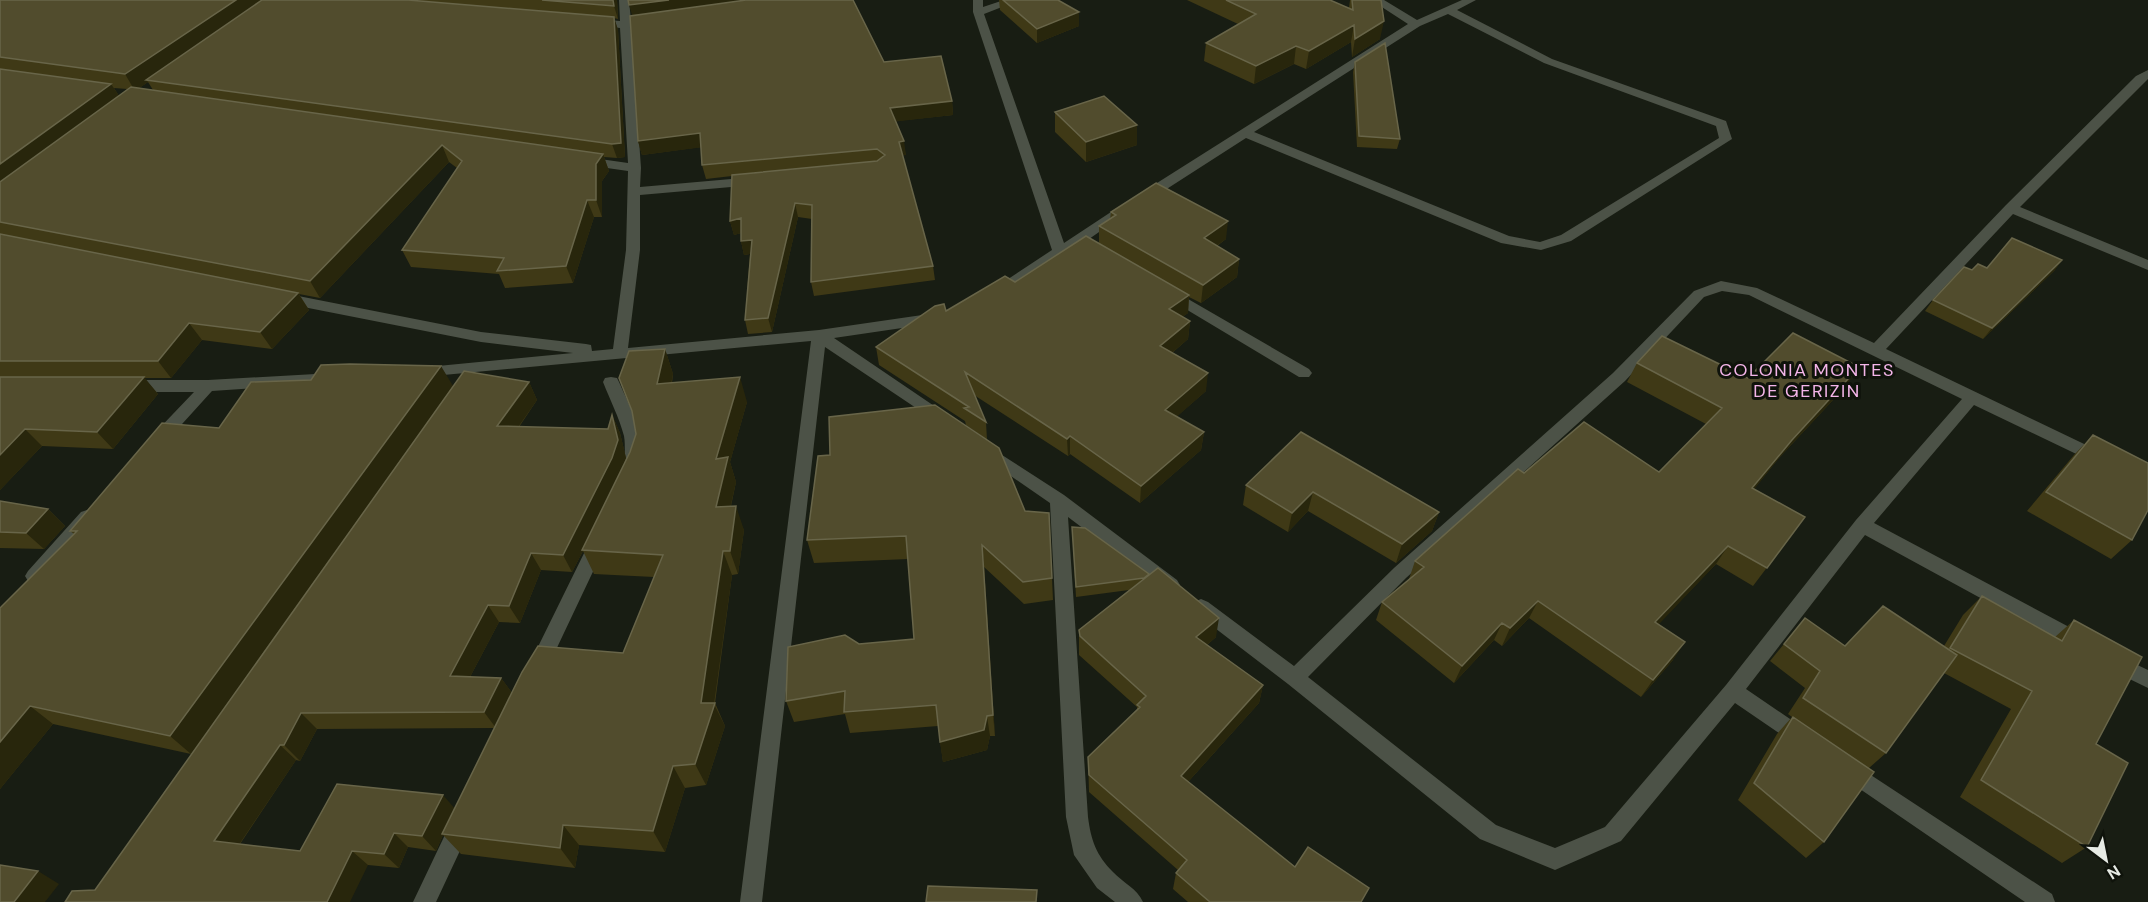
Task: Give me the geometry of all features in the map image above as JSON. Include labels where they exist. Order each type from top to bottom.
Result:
[{"type":"street","points":[[620,353],[633,250],[633,192],[636,168],[624,0]]},
{"type":"street","points":[[1015,0],[978,6],[1060,254]]},
{"type":"street","points":[[1376,0],[1416,24]]},
{"type":"street","points":[[985,301],[1060,254],[1083,243],[1245,133],[1416,24],[1471,0]]},
{"type":"street","points":[[1245,133],[1506,240],[1541,246],[1566,238],[1726,138],[1722,124],[1548,61],[1448,10]]},
{"type":"street","points":[[577,21],[624,25],[659,20]]},
{"type":"street","points":[[1875,351],[2011,208],[2140,78],[2148,74]]},
{"type":"street","points":[[576,160],[636,168]]},
{"type":"street","points":[[633,192],[762,180]]},
{"type":"street","points":[[2011,208],[2148,265]]},
{"type":"street","points":[[1295,678],[1400,573],[1619,377],[1699,294],[1721,286],[1752,291],[2117,467]]},
{"type":"street","points":[[1160,288],[1304,372]]},
{"type":"street","points":[[270,295],[482,337],[620,353]]},
{"type":"street","points":[[406,374],[819,335],[947,316]]},
{"type":"street","points":[[819,335],[953,428]]},
{"type":"street","points":[[751,902],[819,335]]},
{"type":"street","points":[[463,388],[476,369]]},
{"type":"street","points":[[115,386],[208,386],[348,377]]},
{"type":"street","points":[[611,382],[632,437],[636,458],[625,486]]},
{"type":"street","points":[[144,456],[208,386]]},
{"type":"street","points":[[972,441],[1058,500],[1295,678],[1488,831],[1555,859],[1613,834],[1733,691],[1862,525],[1972,397]]},
{"type":"street","points":[[1058,500],[1077,817],[1082,848],[1105,880],[1132,902]]},
{"type":"street","points":[[24,586],[96,508]]},
{"type":"street","points":[[1862,525],[2148,680]]},
{"type":"street","points":[[527,689],[604,529]]},
{"type":"street","points":[[1733,691],[2043,902]]},
{"type":"street","points":[[424,902],[471,806]]},
{"type":"building","points":[[0,0],[236,0],[125,74],[0,57]]},
{"type":"building","points":[[262,0],[408,0],[614,17],[621,143],[612,144],[146,80]]},
{"type":"building","points":[[542,0],[613,0],[614,6]]},
{"type":"building","points":[[628,0],[669,0],[629,5]]},
{"type":"building","points":[[746,0],[853,0],[884,62],[941,56],[952,101],[890,108],[904,141],[899,142],[933,266],[811,282],[812,205],[795,203],[768,318],[745,320],[752,240],[741,241],[741,218],[730,221],[732,175],[877,161],[885,155],[877,149],[702,165],[700,133],[638,141],[630,16]]},
{"type":"building","points":[[1003,0],[1058,0],[1079,12],[1037,29]]},
{"type":"building","points":[[1226,0],[1330,0],[1353,10],[1352,0],[1381,0],[1384,21],[1355,39],[1354,25],[1309,51],[1296,46],[1256,66],[1206,43],[1256,14]]},
{"type":"building","points":[[1385,43],[1400,139],[1359,136],[1355,62]]},
{"type":"building","points":[[0,69],[111,84],[0,164]]},
{"type":"building","points":[[131,87],[603,154],[596,164],[596,200],[587,200],[566,266],[497,271],[504,258],[402,250],[462,161],[442,145],[310,281],[0,222],[0,182]]},
{"type":"building","points":[[1104,96],[1137,125],[1086,142],[1055,112]]},
{"type":"building","points":[[1156,183],[1228,221],[1204,238],[1239,259],[1203,285],[1099,226],[1116,215],[1111,212]]},
{"type":"building","points":[[0,234],[298,293],[260,332],[189,323],[158,361],[0,361]]},
{"type":"building","points":[[1086,236],[1189,295],[1169,309],[1190,321],[1160,346],[1208,373],[1165,410],[1204,432],[1141,486],[1070,436],[1067,439],[965,372],[986,422],[964,408],[969,407],[876,347],[935,306],[944,304],[946,311],[1005,276],[1015,282]]},
{"type":"building","points":[[2012,238],[2062,260],[1992,328],[1933,300],[1964,267],[1972,270],[1978,264],[1987,268]]},
{"type":"building","points":[[1793,333],[1859,367],[1792,440],[1752,488],[1805,517],[1767,568],[1728,546],[1655,622],[1685,642],[1653,680],[1538,601],[1510,628],[1502,623],[1462,666],[1382,602],[1424,567],[1415,561],[1518,469],[1524,473],[1584,422],[1659,472],[1722,408],[1637,363],[1662,336],[1748,378]]},
{"type":"building","points":[[665,349],[657,384],[740,377],[716,459],[728,457],[716,507],[736,506],[730,551],[723,551],[701,703],[715,703],[695,764],[673,766],[653,831],[563,825],[560,848],[442,834],[522,672],[538,646],[623,653],[663,555],[582,550],[630,452],[636,434],[632,411],[619,378],[629,351]]},
{"type":"building","points":[[321,365],[441,366],[170,736],[30,706],[0,742],[0,608],[77,531],[70,531],[162,423],[219,428],[251,382],[311,380]]},
{"type":"building","points":[[464,371],[529,382],[497,426],[608,429],[612,415],[618,440],[612,458],[563,555],[531,553],[509,606],[488,605],[450,676],[501,678],[484,712],[301,713],[284,745],[280,745],[214,841],[300,851],[337,784],[443,795],[422,836],[394,833],[384,854],[352,851],[327,902],[65,902],[72,891],[95,890]]},
{"type":"building","points":[[0,377],[144,377],[97,432],[25,429],[0,455]]},
{"type":"building","points":[[935,405],[999,448],[1025,511],[1049,513],[1052,578],[1023,582],[982,545],[993,715],[987,716],[984,730],[940,742],[936,705],[844,712],[845,691],[786,701],[788,647],[845,635],[859,644],[914,639],[906,536],[807,540],[818,456],[830,455],[829,417]]},
{"type":"building","points":[[1301,432],[1439,512],[1402,544],[1313,492],[1292,513],[1246,485]]},
{"type":"building","points":[[2093,435],[2148,463],[2148,510],[2132,540],[2046,492]]},
{"type":"building","points":[[0,501],[48,509],[26,533],[0,532]]},
{"type":"building","points":[[1072,527],[1085,528],[1149,574],[1144,578],[1076,587]]},
{"type":"building","points":[[1158,568],[1219,618],[1196,637],[1263,685],[1181,776],[1295,867],[1308,847],[1369,888],[1361,902],[1210,902],[1176,873],[1187,860],[1089,775],[1088,757],[1140,707],[1137,705],[1146,696],[1080,636],[1079,630]]},
{"type":"building","points":[[1982,596],[2062,641],[2074,620],[2142,657],[2096,744],[2128,763],[2087,847],[1981,780],[2032,691],[1950,648]]},
{"type":"building","points":[[1883,606],[1957,655],[1886,753],[1803,698],[1820,671],[1784,644],[1805,618],[1845,646]]},
{"type":"building","points":[[1793,717],[1874,772],[1824,842],[1754,783]]},
{"type":"building","points":[[0,865],[38,871],[14,902],[0,902]]},
{"type":"building","points":[[928,886],[1037,890],[1036,902],[926,902]]},
{"type":"district","name":"COLONIA MONTES DE GERIZIN","points":[[1807,380]]}]
